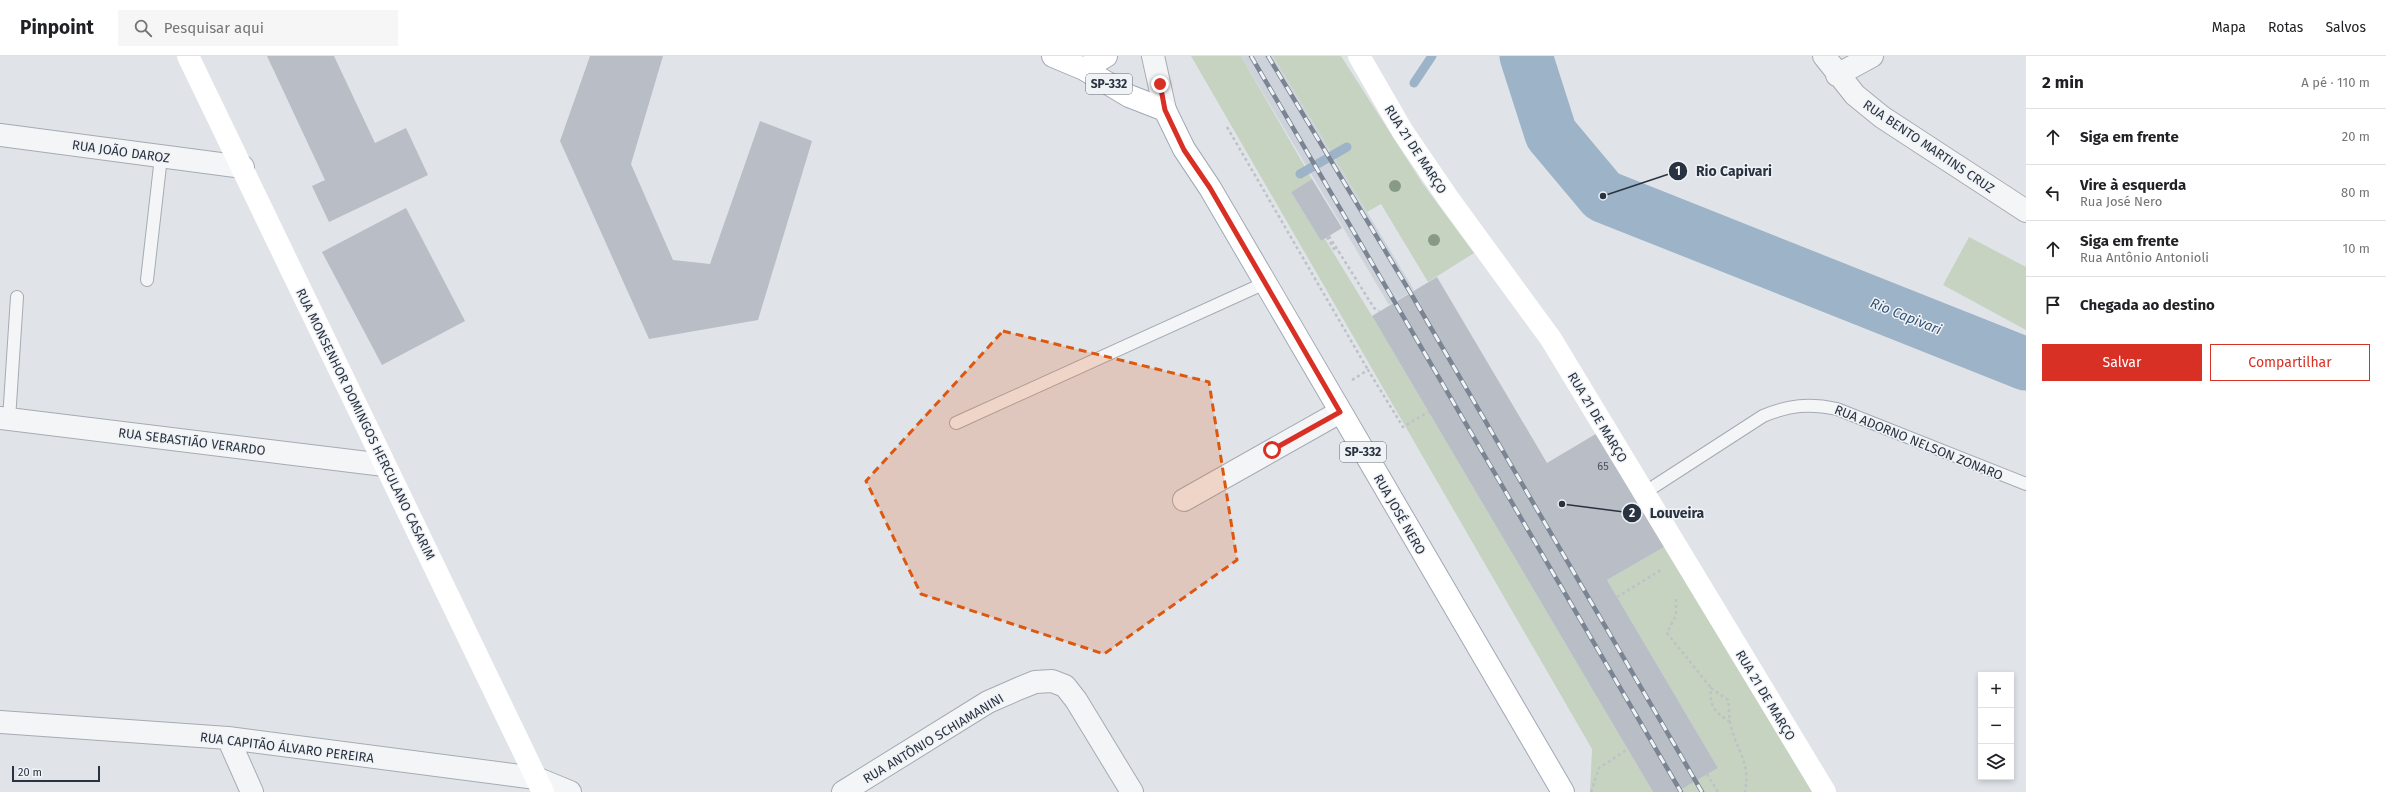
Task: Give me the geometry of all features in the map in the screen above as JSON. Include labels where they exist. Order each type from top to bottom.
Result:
[{"type":"main road","name":"RUA MONSENHOR DOMINGOS HERCULANO CASARIM","points":[[188,56],[384,465],[540,785]]},
{"type":"main road","name":"SP-332","points":[[1053,56],[1084,69],[1128,96],[1165,110]]},
{"type":"main road","points":[[1084,69],[1106,56]]},
{"type":"main road","name":"RUA 21 DE MARÇO","points":[[1359,56],[1403,132],[1443,192],[1551,339],[1823,791]]},
{"type":"main road","name":"RUA JOSÉ NERO","points":[[1165,110],[1184,150],[1210,188],[1563,792]]},
{"type":"street","points":[[1153,56],[1165,110]]},
{"type":"street","name":"RUA BENTO MARTINS CRUZ","points":[[1824,56],[1837,75],[1855,96],[1882,117],[2026,211]]},
{"type":"street","points":[[1837,75],[1872,56]]},
{"type":"street","name":"RUA JOÃO DAROZ","points":[[0,135],[242,167]]},
{"type":"street","points":[[1184,500],[1340,412]]},
{"type":"street","name":"RUA SEBASTIÃO VERARDO","points":[[4,419],[384,465]]},
{"type":"street","name":"RUA ANTÔNIO SCHIAMANINI","points":[[843,792],[988,702],[1035,682],[1052,681],[1065,686],[1076,700],[1132,792]]},
{"type":"street","name":"RUA CAPITÃO ÁLVARO PEREIRA","points":[[0,722],[228,738],[540,785],[570,792]]},
{"type":"street","points":[[228,738],[252,792]]},
{"type":"lane","points":[[147,280],[161,157]]},
{"type":"lane","points":[[956,423],[1265,283]]},
{"type":"lane","points":[[4,419],[18,297]]},
{"type":"lane","name":"RUA ADORNO NELSON ZONARO","points":[[1644,493],[1763,416],[1778,410],[1816,404],[1837,409],[2026,484]]},
{"type":"path","points":[[1227,127],[1368,370],[1403,427],[1428,412]]},
{"type":"path","points":[[1328,236],[1374,308],[1379,311]]},
{"type":"path","points":[[1329,393],[1368,370]]},
{"type":"path","points":[[1617,597],[1682,556]]},
{"type":"path","points":[[1676,595],[1676,615],[1667,634],[1710,688],[1728,700],[1730,722],[1742,753],[1747,774],[1745,792]]},
{"type":"path","points":[[1710,688],[1711,706],[1716,713],[1730,722]]},
{"type":"path","points":[[1591,792],[1599,768],[1628,749]]},
{"type":"path","points":[[1707,774],[1718,792]]},
{"type":"highlighted area","points":[[1003,331],[1209,382],[1237,560],[1104,654],[921,594],[866,481]]},
{"type":"shaded area","points":[[1241,56],[1273,56],[1414,290],[1389,305]]},
{"type":"green space","points":[[1191,56],[1241,56],[1312,179],[1291,192],[1321,241],[1325,239],[1372,316],[1653,792],[1590,792],[1592,749]]},
{"type":"green space","points":[[1273,56],[1341,56],[1423,184],[1474,253],[1428,282],[1381,204],[1367,212]]},
{"type":"green space","points":[[1969,237],[2026,267],[2026,330],[1943,285]]},
{"type":"green space","points":[[1666,546],[1812,792],[1677,792],[1718,768],[1607,580]]},
{"type":"building","points":[[267,56],[334,56],[375,143],[406,128],[428,175],[329,222],[312,186],[325,180]]},
{"type":"building","points":[[590,56],[663,56],[631,164],[673,260],[710,264],[760,121],[812,141],[758,320],[649,339],[560,141]]},
{"type":"building","points":[[1312,179],[1342,228],[1321,241],[1291,192]]},
{"type":"building","points":[[406,208],[465,321],[382,365],[322,252]]},
{"type":"building","points":[[1437,277],[1547,463],[1599,432],[1666,546],[1607,580],[1718,768],[1677,792],[1653,792],[1372,316]]},
{"type":"waterway","points":[[1414,83],[1432,56]]},
{"type":"waterway","name":"Rio Capivari","points":[[1526,56],[1551,134],[1603,196],[2026,364]]},
{"type":"waterway","points":[[1300,174],[1347,147]]},
{"type":"railway","points":[[1251,56],[1681,792]]},
{"type":"railway","points":[[1268,56],[1410,292],[1702,792]]},
{"type":"place","name":"Rio Capivari","points":[[1603,196]]},
{"type":"place","name":"Louveira","points":[[1562,504]]},
{"type":"route","points":[[1160,84],[1165,110],[1184,150],[1210,188],[1340,412],[1272,450]]}]
